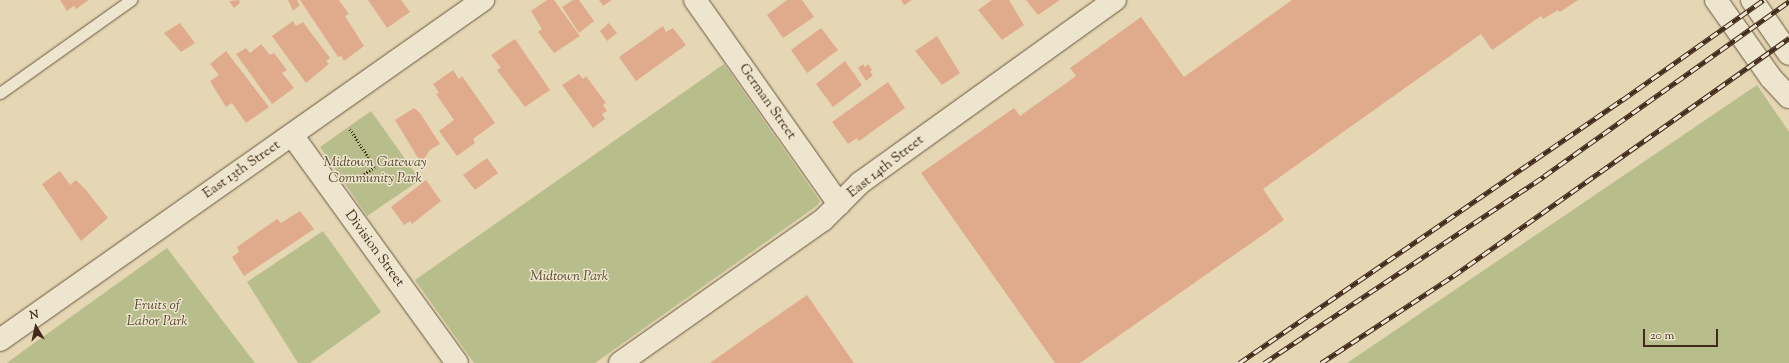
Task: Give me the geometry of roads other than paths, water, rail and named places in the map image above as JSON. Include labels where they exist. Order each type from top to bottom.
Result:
[{"type":"street","name":"East 13th Street","points":[[0,340],[483,0]]},
{"type":"street","name":"German Street","points":[[695,0],[839,204]]},
{"type":"street","name":"East 14th Street","points":[[620,363],[823,220],[860,183],[1115,0]]},
{"type":"street","points":[[1716,0],[1771,78],[1789,97]]},
{"type":"street","points":[[1752,0],[1789,54]]},
{"type":"street","name":"Division Street","points":[[292,135],[457,363]]},
{"type":"lane","points":[[0,93],[131,0]]},
{"type":"railway","points":[[1239,363],[1622,100],[1763,0]]},
{"type":"railway","points":[[1264,363],[1544,176],[1789,1]]},
{"type":"railway","points":[[1321,363],[1453,276],[1789,38]]},
{"type":"park label","name":"Midtown Gateway Community Park","points":[[375,172]]},
{"type":"park label","name":"Midtown Park","points":[[569,277]]},
{"type":"park label","name":"Fruits of Labor Park","points":[[157,314]]}]
